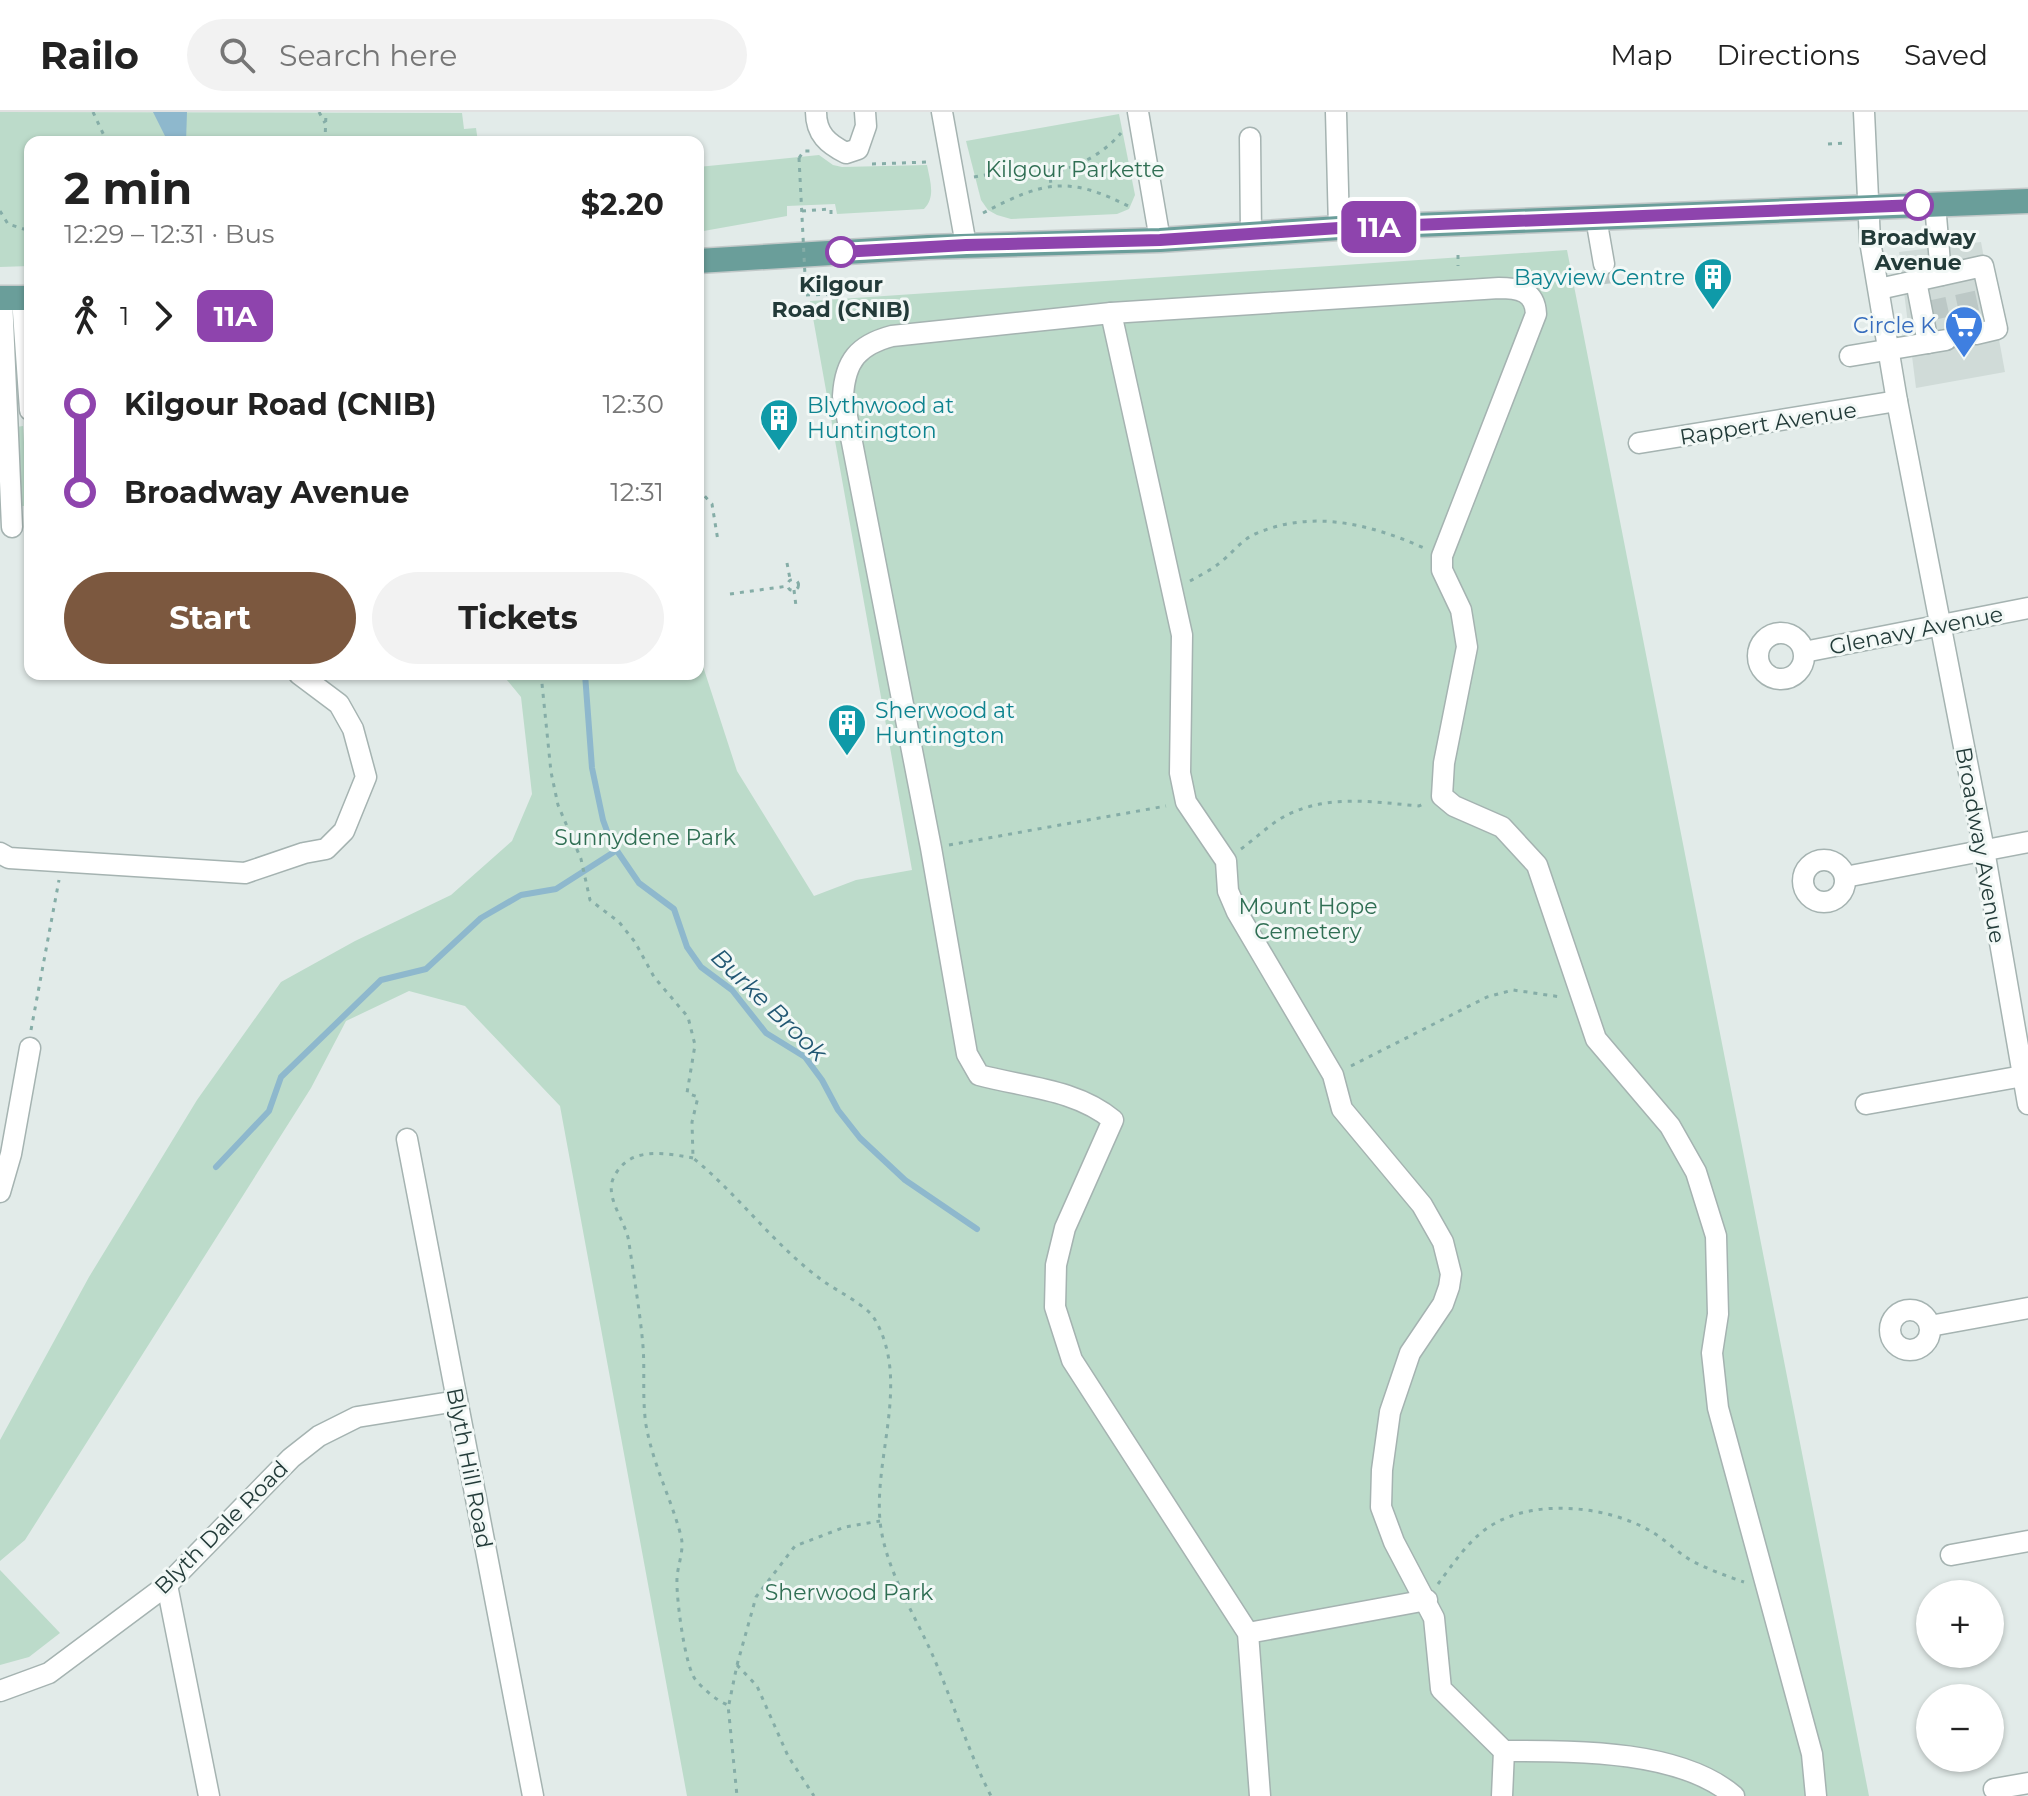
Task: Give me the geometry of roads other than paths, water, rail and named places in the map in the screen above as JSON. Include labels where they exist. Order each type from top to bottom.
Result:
[{"type":"main road","points":[[704,261],[966,245],[1160,240],[1339,228],[2028,201]]},
{"type":"street","points":[[816,112],[816,123],[828,143],[846,153],[858,149],[866,126],[865,112]]},
{"type":"street","points":[[942,112],[966,245]]},
{"type":"street","points":[[1138,112],[1160,240]]},
{"type":"street","points":[[1336,112],[1339,228]]},
{"type":"street","name":"Broadway Avenue","points":[[1864,112],[1868,207],[1897,401],[1984,850],[2026,1076],[2028,1104]]},
{"type":"street","points":[[1250,138],[1251,234]]},
{"type":"street","points":[[1935,204],[1941,275]]},
{"type":"street","points":[[1596,218],[1604,264]]},
{"type":"street","points":[[1879,289],[1983,266],[1985,299],[1997,329],[1976,334]]},
{"type":"street","points":[[1850,356],[1937,342],[1916,281]]},
{"type":"street","points":[[1260,1796],[1248,1633],[1072,1360],[1055,1307],[1056,1265],[1065,1228],[1113,1120],[1085,1103],[1051,1091],[979,1075],[967,1054],[931,848],[843,396],[844,373],[858,353],[873,341],[892,336],[1111,313],[1505,288],[1527,293],[1535,301],[1535,317],[1442,556],[1442,570],[1461,610],[1467,647],[1444,763],[1442,796],[1454,806],[1504,828],[1537,865],[1593,1033],[1672,1128],[1696,1172],[1716,1236],[1718,1314],[1712,1353],[1718,1408],[1812,1754],[1816,1796]]},
{"type":"street","points":[[13,298],[24,367]]},
{"type":"street","points":[[13,298],[7,405],[14,529]]},
{"type":"street","points":[[1111,313],[1182,635],[1180,773],[1186,802],[1226,861],[1228,891],[1237,912],[1333,1075],[1342,1109],[1422,1205],[1439,1233],[1449,1260],[1451,1274],[1446,1297],[1410,1353],[1390,1412],[1382,1470],[1381,1507],[1394,1542],[1434,1618],[1441,1689],[1504,1751],[1583,1751],[1631,1757],[1711,1779],[1734,1796]]},
{"type":"street","name":"Rappert Avenue","points":[[1639,443],[1897,401]]},
{"type":"street","points":[[7,405],[24,404]]},
{"type":"street","name":"Glenavy Avenue","points":[[1804,652],[2028,608]]},
{"type":"street","points":[[0,853],[9,858],[245,873],[304,853],[326,849],[344,831],[366,777],[353,729],[339,704],[307,680]]},
{"type":"street","points":[[1845,877],[2028,842]]},
{"type":"street","points":[[0,1192],[15,1133],[31,1040]]},
{"type":"street","points":[[1866,1104],[2026,1076]]},
{"type":"street","name":"Blyth Hill Road","points":[[407,1139],[533,1796]]},
{"type":"street","points":[[1930,1326],[2028,1308]]},
{"type":"street","name":"Blyth Dale Road","points":[[0,1691],[49,1673],[167,1585],[291,1458],[319,1436],[357,1417],[457,1401]]},
{"type":"street","points":[[1951,1555],[2028,1541]]},
{"type":"street","points":[[167,1585],[209,1796]]},
{"type":"street","points":[[1248,1633],[1427,1600]]},
{"type":"street","points":[[1502,1796],[1504,1751]]},
{"type":"street","points":[[1994,1789],[2028,1783]]},
{"type":"water","points":[[153,112],[187,112],[186,136],[165,136]]},
{"type":"waterway","name":"Burke Brook","points":[[585,680],[592,768],[603,820],[611,842],[639,883],[674,909],[687,947],[701,967],[732,990],[766,1033],[805,1057],[838,1110],[860,1138],[905,1180],[977,1229]]},
{"type":"waterway","points":[[216,1167],[269,1111],[281,1077],[381,980],[426,969],[481,918],[521,895],[556,889],[617,850]]},
{"type":"tunnel","points":[[1604,264],[1607,291]]},
{"type":"tunnel","points":[[1928,311],[1979,300]]},
{"type":"tunnel","points":[[1946,340],[1976,334]]},
{"type":"place","name":"Broadway Avenue","points":[[1918,205]]},
{"type":"place","name":"Kilgour Road (CNIB)","points":[[841,252]]},
{"type":"place","name":"Bayview Centre","points":[[1713,311]]},
{"type":"place","name":"Circle K","points":[[1964,359]]},
{"type":"place","name":"Blythwood at Huntington","points":[[779,452]]},
{"type":"place","name":"Sherwood at Huntington","points":[[847,757]]},
{"type":"park label","name":"Kilgour Parkette","points":[[1075,169]]},
{"type":"park label","name":"Sunnydene Park","points":[[645,837]]},
{"type":"park label","name":"Mount Hope Cemetery","points":[[1308,918]]},
{"type":"park label","name":"Sherwood Park","points":[[849,1592]]}]
